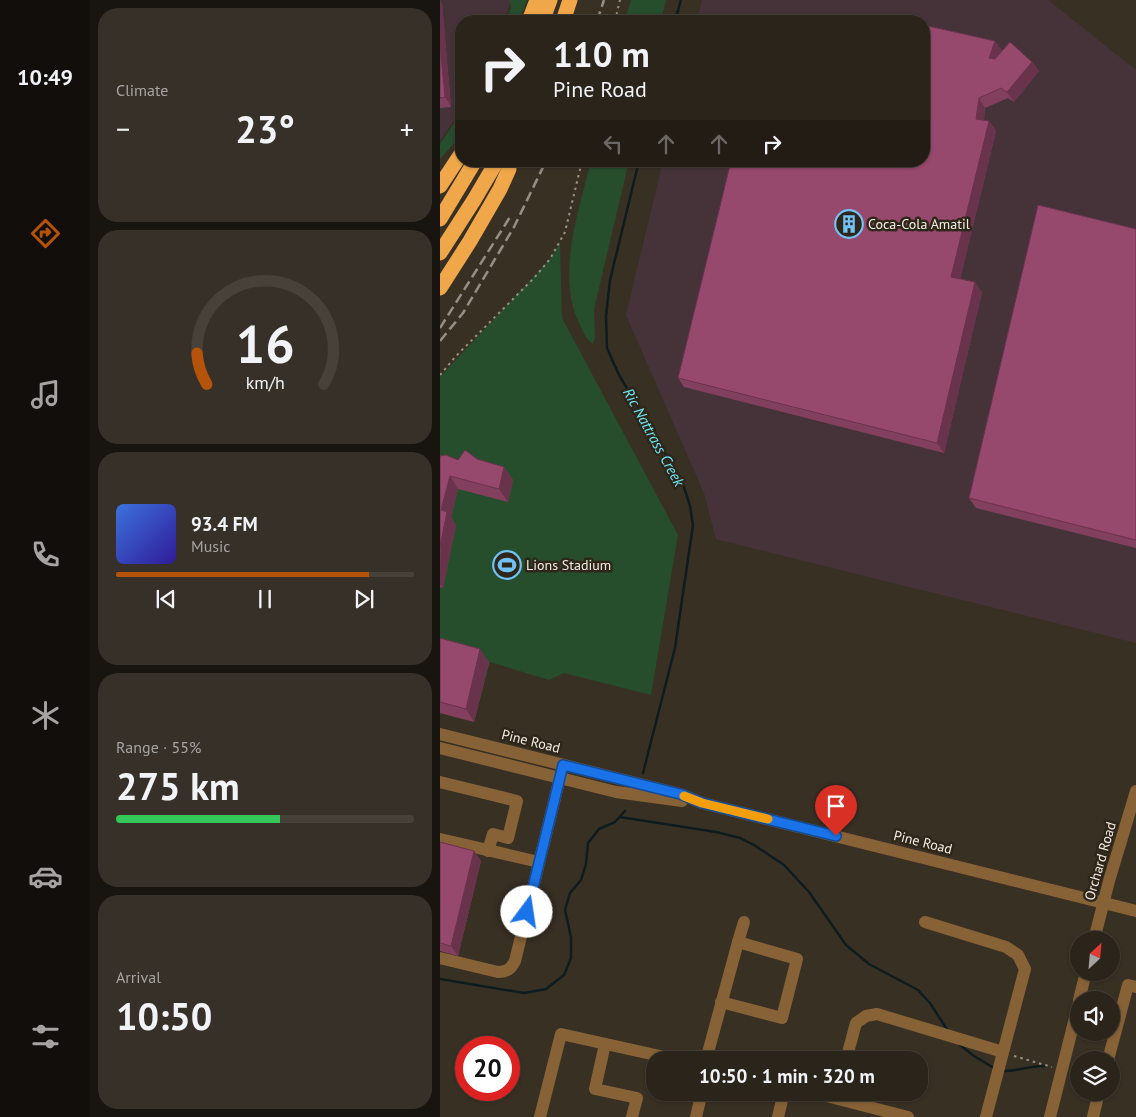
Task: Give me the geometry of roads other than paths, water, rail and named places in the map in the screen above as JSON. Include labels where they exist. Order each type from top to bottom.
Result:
[{"type":"highway","points":[[531,15],[537,0]]},
{"type":"highway","points":[[544,15],[550,0]]},
{"type":"highway","points":[[564,15],[570,0]]},
{"type":"highway","points":[[440,186],[455,163]]},
{"type":"highway","points":[[440,219],[471,167]]},
{"type":"highway","points":[[440,254],[493,167]]},
{"type":"highway","points":[[440,288],[500,189],[509,167]]},
{"type":"street","name":"Pine Road","points":[[440,734],[680,794],[702,803]]},
{"type":"street","name":"Pine Road","points":[[440,748],[616,792],[702,803],[1136,911]]},
{"type":"street","points":[[440,958],[498,972],[504,972],[511,968],[515,961],[563,765]]},
{"type":"street","points":[[440,782],[517,801],[508,838],[493,834],[488,851]]},
{"type":"street","name":"Orchard Road","points":[[1096,931],[1136,790]]},
{"type":"street","points":[[440,839],[539,862]]},
{"type":"street","points":[[708,1051],[744,922]]},
{"type":"street","points":[[925,922],[1006,947],[1018,955],[1025,969],[986,1117]]},
{"type":"street","points":[[722,1002],[782,1018],[797,959],[738,942]]},
{"type":"street","points":[[1110,1051],[1128,985],[1136,987]]},
{"type":"street","points":[[848,1051],[856,1023],[866,1016],[876,1014],[1003,1052]]},
{"type":"street","points":[[540,1117],[562,1034],[646,1053]]},
{"type":"street","points":[[1050,1117],[1070,1037]]},
{"type":"street","points":[[605,1044],[595,1089],[637,1098],[632,1117]]},
{"type":"street","points":[[696,1117],[700,1101]]},
{"type":"street","points":[[778,1117],[782,1101]]},
{"type":"street","points":[[855,1101],[908,1117]]},
{"type":"street","points":[[1093,1117],[1097,1101]]},
{"type":"waterway","name":"Ric Nattrass Creek","points":[[677,15],[681,0]]},
{"type":"waterway","name":"Ric Nattrass Creek","points":[[638,167],[610,280],[606,316],[607,348],[618,373],[683,484],[690,506],[693,525],[675,648],[643,773]]},
{"type":"waterway","name":"Ric Nattrass Creek","points":[[440,979],[524,993],[546,989],[564,975],[571,958],[571,937],[565,910],[570,893],[581,880],[586,864],[588,843],[599,829],[615,822],[625,811]]},
{"type":"waterway","points":[[620,817],[716,832],[740,838],[754,845],[784,865],[809,892],[846,945],[869,964],[918,990],[930,1003],[948,1031]]},
{"type":"waterway","points":[[960,1045],[994,1068]]},
{"type":"waterway","points":[[1002,1071],[1046,1066]]},
{"type":"railway","points":[[599,15],[604,0]]},
{"type":"railway","points":[[440,341],[463,313],[514,227],[543,167]]},
{"type":"railway","points":[[440,328],[510,217]]},
{"type":"place","name":"Coca-Cola Amatil","points":[[849,224]]},
{"type":"place","name":"Lions Stadium","points":[[507,565]]}]
